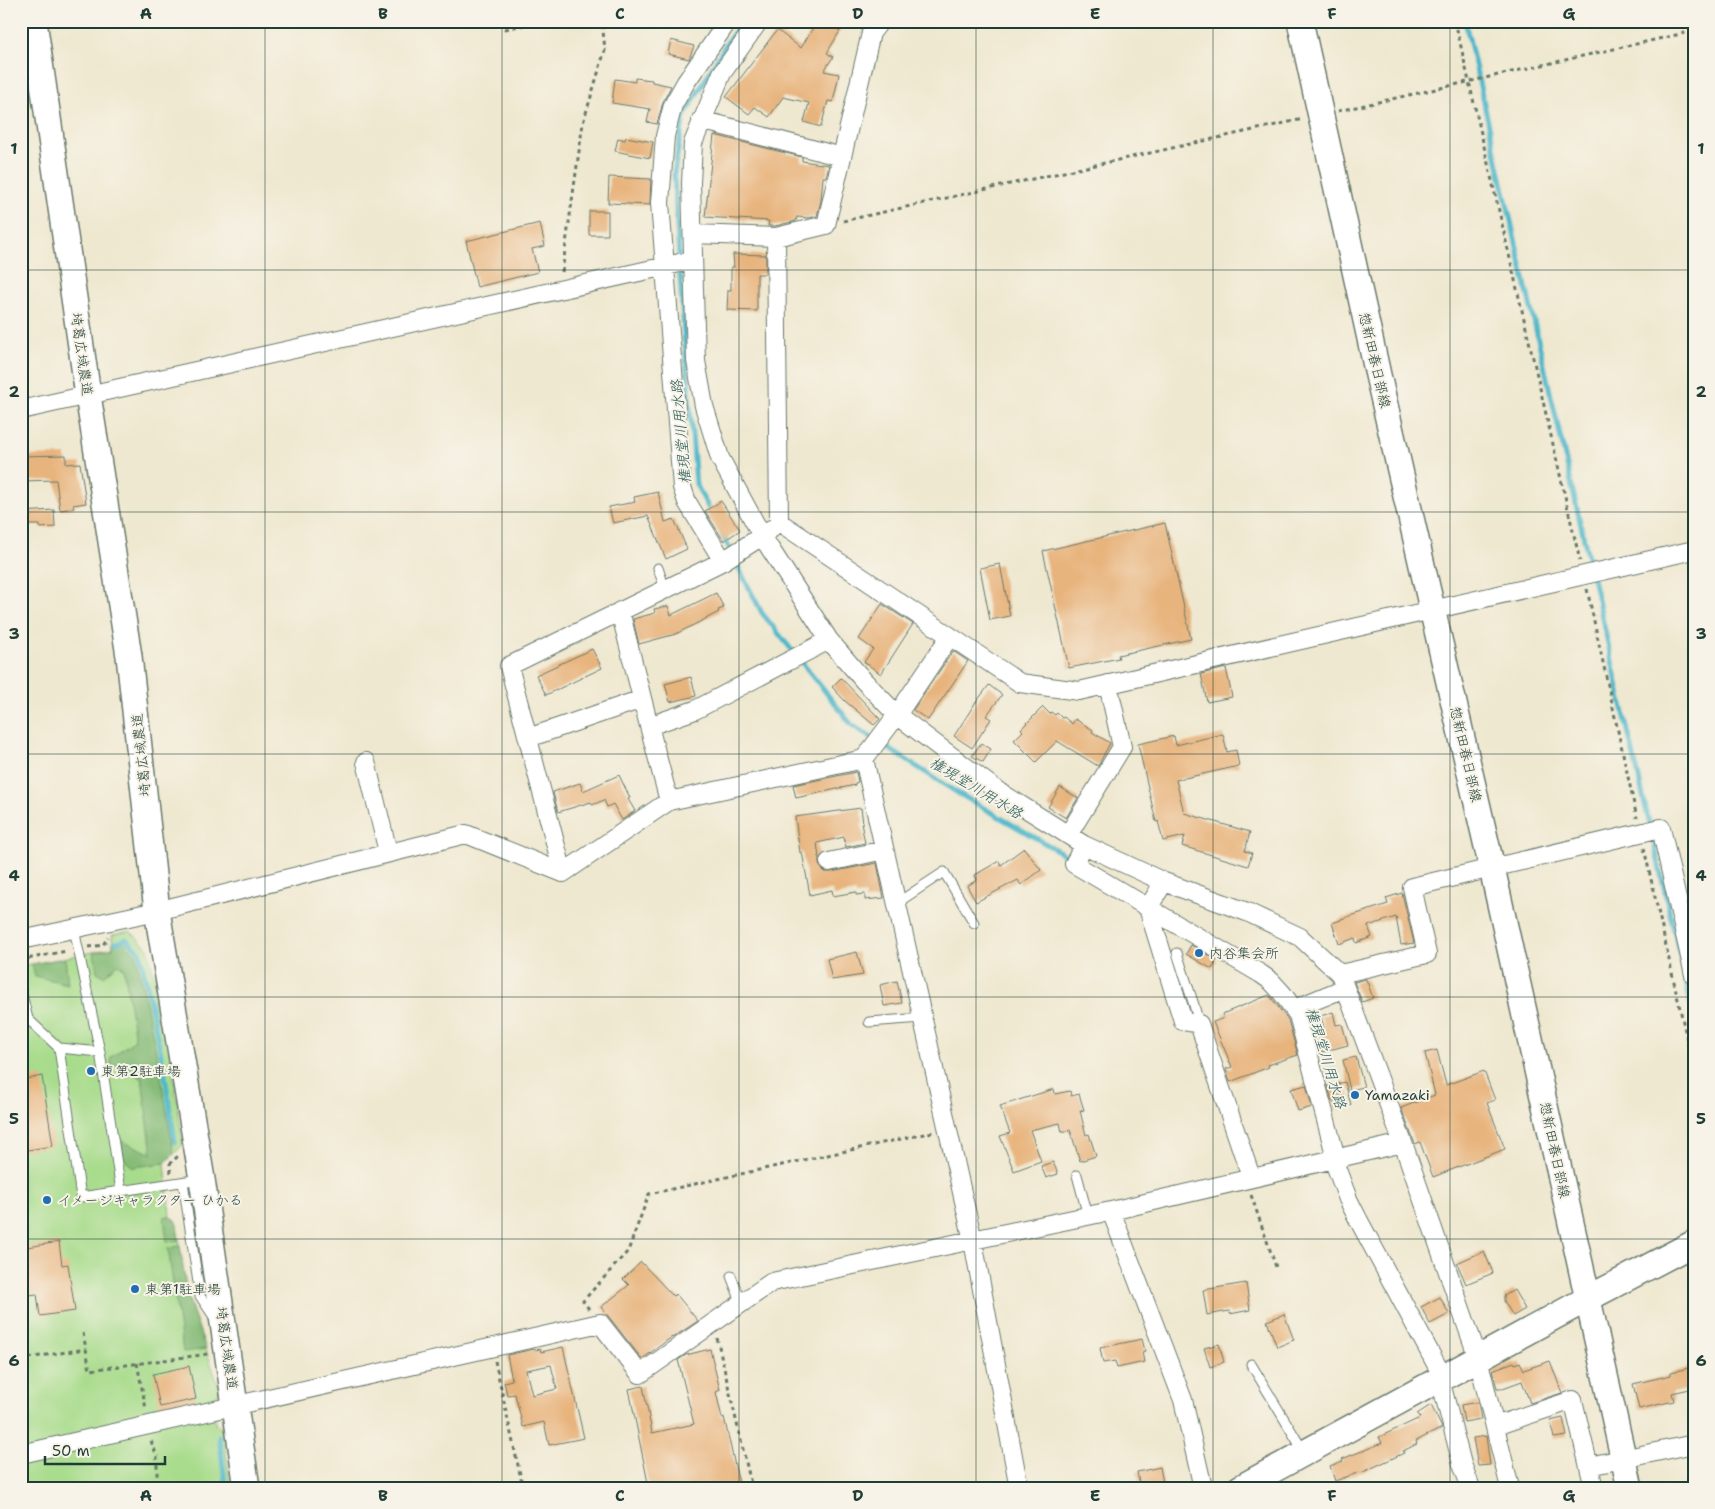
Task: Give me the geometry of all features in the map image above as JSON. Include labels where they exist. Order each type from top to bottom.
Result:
[{"type":"street","name":"埼葛広域農道","points":[[34,21],[88,395],[130,663],[157,911],[193,1180],[218,1344],[235,1406],[247,1488]]},
{"type":"street","points":[[723,561],[687,502],[682,487],[660,203],[665,136],[673,106],[686,82],[728,21]]},
{"type":"street","points":[[759,21],[722,73],[693,143],[693,260],[696,361],[704,406],[720,458],[762,536],[829,640],[864,681],[897,715],[995,789],[1084,845],[1164,882],[1247,912],[1300,937],[1342,981],[1403,1143],[1478,1358],[1510,1488]]},
{"type":"street","points":[[693,234],[776,237],[826,225],[871,33],[880,21]]},
{"type":"street","name":"惣新田春日部線","points":[[1300,21],[1378,375],[1492,868],[1630,1488]]},
{"type":"street","points":[[701,120],[842,157]]},
{"type":"street","points":[[665,136],[693,143]]},
{"type":"street","points":[[776,237],[779,522]]},
{"type":"street","points":[[21,410],[693,260]]},
{"type":"street","points":[[779,522],[1020,683],[1078,691],[1694,550]]},
{"type":"street","points":[[563,872],[509,666],[723,561],[762,536],[779,522]]},
{"type":"street","points":[[620,611],[669,801]]},
{"type":"street","points":[[563,872],[669,801],[864,759],[897,715],[950,636]]},
{"type":"street","points":[[649,726],[695,710],[829,640]]},
{"type":"street","points":[[1068,835],[1122,747],[1108,684]]},
{"type":"street","points":[[528,738],[642,699]]},
{"type":"street","points":[[864,759],[973,1241],[1019,1488]]},
{"type":"street","points":[[366,762],[388,852]]},
{"type":"street","points":[[1294,1009],[1342,981],[1427,954],[1412,887],[1661,828],[1694,975]]},
{"type":"street","points":[[21,940],[157,911],[466,834],[563,872]]},
{"type":"street","points":[[1084,845],[1074,864],[1271,981],[1282,992],[1298,1015],[1334,1158],[1348,1199],[1446,1376],[1462,1464],[1471,1488]]},
{"type":"street","points":[[829,862],[884,850]]},
{"type":"street","points":[[1164,882],[1148,908],[1183,1021],[1199,1024],[1248,1178]]},
{"type":"street","points":[[21,1454],[147,1421],[235,1406],[600,1323],[640,1374],[772,1282],[1111,1211],[1403,1143]]},
{"type":"street","points":[[1111,1211],[1183,1400],[1203,1488]]},
{"type":"street","points":[[1248,1486],[1305,1452],[1587,1298],[1694,1242]]},
{"type":"street","points":[[1495,1426],[1573,1400],[1594,1488]]},
{"type":"street","points":[[1589,1466],[1694,1444]]},
{"type":"lane","points":[[658,568],[665,589]]},
{"type":"lane","points":[[897,903],[944,872],[974,923]]},
{"type":"lane","points":[[74,929],[100,1052],[121,1191]]},
{"type":"lane","points":[[1177,953],[1199,1024]]},
{"type":"lane","points":[[21,990],[28,1019],[59,1048],[100,1052]]},
{"type":"lane","points":[[869,1022],[922,1018]]},
{"type":"lane","points":[[59,1048],[81,1197],[193,1180]]},
{"type":"lane","points":[[1077,1175],[1088,1216]]},
{"type":"lane","points":[[731,1276],[742,1304]]},
{"type":"lane","points":[[1251,1364],[1305,1452]]},
{"type":"path","points":[[504,21],[505,29],[543,21]]},
{"type":"path","points":[[559,290],[583,123],[605,50],[602,21]]},
{"type":"path","points":[[1455,21],[1584,576],[1694,1071]]},
{"type":"path","points":[[826,225],[1694,31]]},
{"type":"path","points":[[21,960],[103,945],[111,932]]},
{"type":"path","points":[[600,1323],[583,1301],[628,1251],[649,1194],[947,1129]]},
{"type":"path","points":[[172,1184],[170,1164],[181,1153]]},
{"type":"path","points":[[1248,1178],[1276,1270]]},
{"type":"path","points":[[714,1323],[752,1488]]},
{"type":"path","points":[[84,1332],[90,1370],[137,1363],[218,1344]]},
{"type":"path","points":[[493,1348],[523,1488]]},
{"type":"path","points":[[21,1360],[86,1349]]},
{"type":"path","points":[[137,1363],[147,1421],[157,1456],[157,1488]]},
{"type":"green space","points":[[130,931],[148,948],[172,1062],[183,1145],[165,1163],[170,1216],[176,1220],[187,1295],[220,1390],[215,1399],[215,1424],[223,1428],[231,1488],[21,1488],[21,965],[113,948],[112,935]]},
{"type":"green space","points":[[123,941],[136,954],[159,1066],[174,1154],[165,1163],[133,1167],[123,1159],[122,1141],[152,1154],[142,1078],[111,1064],[111,1057],[135,1040],[124,968],[118,964],[104,976],[97,972],[94,952],[113,948],[113,944]]},
{"type":"green space","points":[[65,958],[68,984],[35,976],[32,964]]},
{"type":"green space","points":[[170,1216],[176,1220],[179,1240],[167,1242],[164,1217]]},
{"type":"green space","points":[[180,1246],[187,1295],[206,1349],[183,1352],[168,1248]]},
{"type":"building","points":[[817,21],[824,21],[840,31],[827,53],[833,57],[824,71],[839,74],[833,102],[828,101],[821,127],[804,122],[809,103],[783,97],[769,117],[755,107],[749,114],[726,97],[777,30],[801,48]]},
{"type":"building","points":[[671,40],[694,46],[689,59],[668,54]]},
{"type":"building","points":[[635,78],[652,80],[652,82],[671,86],[663,102],[657,124],[647,122],[650,109],[612,103],[615,79],[635,82]]},
{"type":"building","points":[[714,135],[802,157],[802,161],[829,165],[826,177],[823,177],[821,201],[817,216],[809,218],[797,217],[796,221],[775,226],[768,226],[769,221],[705,217]]},
{"type":"building","points":[[626,137],[653,142],[650,158],[615,151],[618,138],[625,140]]},
{"type":"building","points":[[609,177],[651,179],[650,205],[608,203]]},
{"type":"building","points":[[589,211],[608,211],[608,235],[589,235]]},
{"type":"building","points":[[540,223],[545,246],[532,249],[538,272],[477,287],[466,241]]},
{"type":"building","points":[[733,254],[766,255],[766,274],[757,274],[757,311],[727,310],[728,290],[731,290],[731,267],[734,267]]},
{"type":"building","points":[[66,455],[66,464],[80,463],[86,503],[73,505],[74,508],[60,510],[56,480],[21,481],[21,456]]},
{"type":"building","points":[[658,492],[665,522],[674,519],[687,549],[666,559],[648,516],[613,523],[609,507],[635,502],[634,497]]},
{"type":"building","points":[[721,501],[740,530],[724,541],[705,511]]},
{"type":"building","points":[[54,510],[55,527],[40,528],[40,525],[21,525],[21,512]]},
{"type":"building","points":[[1165,523],[1191,639],[1118,655],[1119,658],[1069,668],[1043,551]]},
{"type":"building","points":[[1000,564],[1010,616],[990,620],[980,568]]},
{"type":"building","points":[[716,593],[724,608],[718,610],[719,612],[676,634],[639,644],[633,619],[655,613],[654,609],[668,606],[671,615]]},
{"type":"building","points":[[882,604],[913,624],[881,674],[864,662],[873,649],[859,639]]},
{"type":"building","points":[[592,649],[602,668],[546,695],[536,675]]},
{"type":"building","points":[[953,651],[968,661],[928,720],[913,710]]},
{"type":"building","points":[[1226,668],[1232,697],[1207,702],[1201,674]]},
{"type":"building","points":[[691,677],[696,696],[670,702],[665,684]]},
{"type":"building","points":[[841,678],[880,719],[874,725],[845,701],[832,687]]},
{"type":"building","points":[[989,685],[1002,695],[986,716],[991,719],[972,748],[954,736]]},
{"type":"building","points":[[1043,707],[1050,714],[1051,712],[1055,715],[1057,713],[1072,724],[1075,719],[1110,743],[1098,766],[1057,741],[1036,762],[1014,740],[1023,731],[1021,729]]},
{"type":"building","points":[[1223,734],[1227,752],[1236,750],[1239,766],[1176,780],[1184,813],[1250,832],[1245,851],[1252,853],[1248,866],[1182,846],[1185,836],[1163,841],[1158,821],[1156,822],[1138,744],[1174,736],[1176,745]]},
{"type":"building","points":[[981,743],[991,749],[983,762],[972,756]]},
{"type":"building","points":[[856,772],[858,782],[855,785],[796,798],[793,785]]},
{"type":"building","points":[[619,775],[630,798],[628,799],[635,811],[622,820],[613,804],[607,807],[604,800],[592,805],[591,802],[558,812],[553,792],[580,783],[583,791]]},
{"type":"building","points":[[1060,787],[1078,798],[1066,818],[1048,807]]},
{"type":"building","points":[[861,808],[863,823],[861,823],[865,843],[846,847],[844,837],[817,843],[819,865],[825,872],[831,872],[877,863],[884,898],[865,900],[865,894],[856,895],[856,892],[833,896],[832,890],[810,895],[802,852],[800,853],[795,817]]},
{"type":"building","points":[[1024,848],[1041,870],[1021,885],[1018,880],[976,902],[967,886],[977,880],[975,875],[999,861],[1001,865]]},
{"type":"building","points":[[1402,893],[1414,943],[1401,945],[1396,917],[1368,926],[1372,937],[1356,943],[1355,938],[1339,944],[1332,923],[1388,904],[1386,898]]},
{"type":"building","points":[[1191,945],[1217,960],[1212,969],[1186,954]]},
{"type":"building","points":[[857,952],[863,975],[832,980],[827,959]]},
{"type":"building","points":[[1366,979],[1373,998],[1362,1002],[1354,982]]},
{"type":"building","points":[[897,981],[902,1003],[884,1006],[880,985]]},
{"type":"building","points":[[1269,995],[1288,1020],[1298,1055],[1268,1065],[1269,1067],[1230,1082],[1226,1069],[1232,1067],[1213,1022],[1224,1018],[1222,1014]]},
{"type":"building","points":[[1333,1012],[1336,1025],[1342,1024],[1348,1045],[1322,1052],[1321,1047],[1318,1048],[1313,1031],[1324,1028],[1321,1016]]},
{"type":"building","points":[[1437,1050],[1446,1085],[1484,1071],[1495,1100],[1487,1103],[1505,1149],[1433,1177],[1420,1142],[1415,1144],[1401,1108],[1435,1095],[1425,1053]]},
{"type":"building","points":[[1356,1057],[1364,1087],[1350,1090],[1343,1060]]},
{"type":"building","points":[[42,1076],[53,1146],[21,1151],[21,1080]]},
{"type":"building","points":[[1345,1082],[1351,1105],[1336,1109],[1328,1086]]},
{"type":"building","points":[[1306,1085],[1312,1107],[1298,1111],[1291,1089]]},
{"type":"building","points":[[1054,1089],[1055,1094],[1070,1091],[1071,1096],[1079,1094],[1084,1110],[1080,1111],[1086,1135],[1089,1134],[1096,1156],[1080,1161],[1070,1130],[1062,1132],[1060,1123],[1030,1130],[1041,1161],[1014,1171],[1000,1136],[1010,1133],[1000,1106]]},
{"type":"building","points":[[1053,1162],[1058,1174],[1046,1178],[1041,1166]]},
{"type":"building","points":[[59,1242],[62,1265],[68,1264],[75,1311],[40,1316],[37,1294],[21,1296],[21,1248]]},
{"type":"building","points":[[1484,1251],[1493,1273],[1466,1284],[1457,1263]]},
{"type":"building","points":[[641,1262],[673,1296],[676,1294],[698,1321],[642,1359],[601,1307],[629,1285],[623,1279]]},
{"type":"building","points":[[1246,1283],[1250,1310],[1230,1314],[1229,1311],[1207,1315],[1203,1290]]},
{"type":"building","points":[[1514,1290],[1525,1309],[1513,1316],[1504,1301],[1504,1296]]},
{"type":"building","points":[[1440,1297],[1449,1314],[1430,1324],[1421,1307]]},
{"type":"building","points":[[1284,1314],[1294,1340],[1277,1347],[1267,1321]]},
{"type":"building","points":[[1142,1339],[1145,1351],[1142,1352],[1144,1362],[1117,1368],[1115,1361],[1103,1363],[1100,1348]]},
{"type":"building","points":[[1219,1344],[1224,1362],[1210,1367],[1204,1348]]},
{"type":"building","points":[[563,1347],[584,1438],[549,1445],[544,1422],[523,1427],[515,1394],[507,1395],[504,1382],[512,1380],[507,1355],[534,1349],[540,1349],[541,1352]],"holes":[[[551,1365],[557,1389],[532,1395],[526,1370]]]},
{"type":"building","points":[[710,1349],[720,1390],[716,1392],[722,1418],[724,1417],[740,1488],[649,1488],[629,1389],[643,1386],[652,1433],[694,1424],[678,1360],[686,1355]]},
{"type":"building","points":[[1550,1361],[1562,1393],[1530,1403],[1522,1381],[1503,1388],[1497,1388],[1492,1370],[1514,1362],[1515,1364],[1520,1362],[1524,1370]]},
{"type":"building","points":[[189,1366],[196,1399],[160,1407],[153,1374]]},
{"type":"building","points":[[1694,1367],[1694,1388],[1672,1393],[1674,1401],[1639,1409],[1633,1384],[1671,1375],[1671,1372]]},
{"type":"building","points":[[1478,1402],[1481,1419],[1464,1422],[1461,1405]]},
{"type":"building","points":[[1431,1405],[1442,1428],[1416,1441],[1417,1444],[1403,1451],[1404,1453],[1361,1473],[1335,1481],[1330,1466],[1343,1461],[1342,1459],[1382,1443],[1379,1437],[1420,1418],[1417,1414]]},
{"type":"building","points":[[1563,1418],[1567,1436],[1554,1438],[1550,1421]]},
{"type":"building","points":[[1486,1436],[1490,1465],[1478,1466],[1473,1438]]},
{"type":"building","points":[[1160,1467],[1164,1488],[1140,1488],[1137,1472]]},
{"type":"waterway","name":"権現堂川用水路","points":[[711,513],[696,484],[674,174],[684,116],[726,44],[743,21]]},
{"type":"waterway","points":[[1465,21],[1694,1018]]},
{"type":"waterway","name":"権現堂川用水路","points":[[722,534],[731,551]]},
{"type":"waterway","name":"権現堂川用水路","points":[[734,559],[762,613],[852,725],[956,792],[1074,860]]},
{"type":"waterway","points":[[116,943],[126,939],[140,952],[164,1069],[175,1142]]},
{"type":"waterway","points":[[219,1436],[226,1488]]},
{"type":"place","name":"内谷集会所","points":[[1199,953]]},
{"type":"place","name":"東第2駐車場","points":[[91,1071]]},
{"type":"place","name":"Yamazaki","points":[[1355,1095]]},
{"type":"place","name":"イメージキャラクター ひかる","points":[[47,1200]]},
{"type":"place","name":"東第1駐車場","points":[[135,1289]]}]
